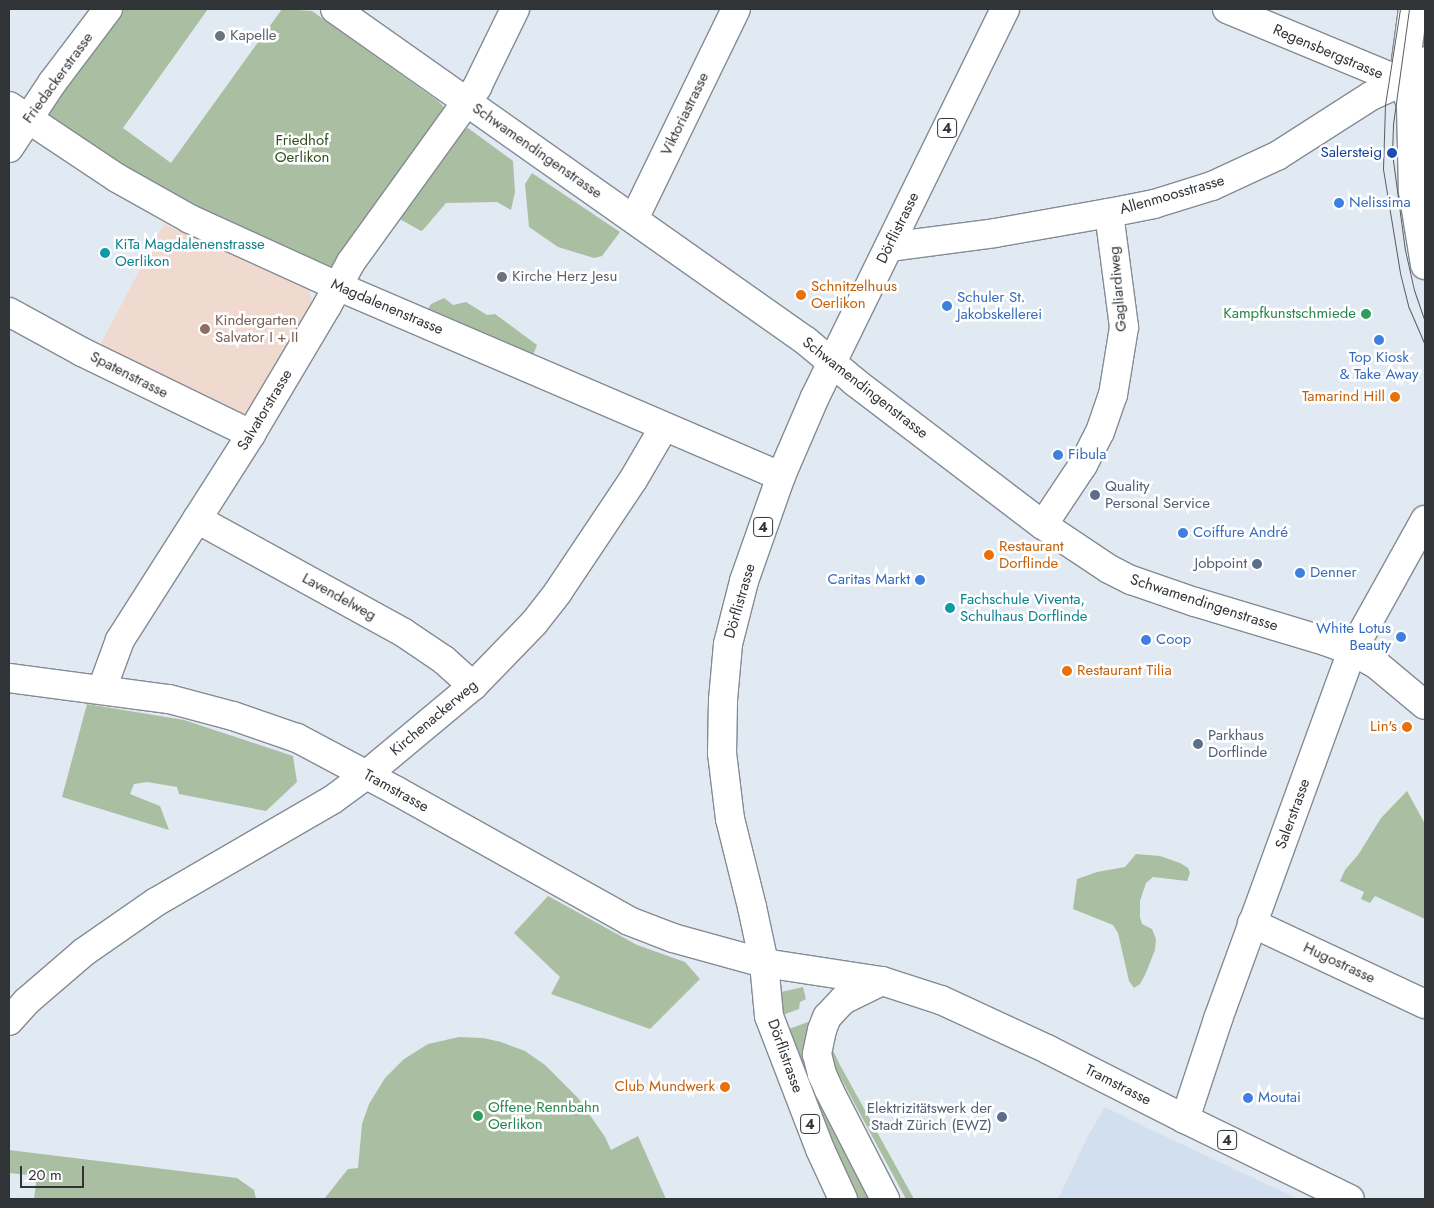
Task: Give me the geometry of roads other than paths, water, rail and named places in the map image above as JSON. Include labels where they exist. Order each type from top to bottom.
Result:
[{"type":"street","name":"Friedackerstrasse","points":[[9,148],[18,113],[52,83],[108,9]]},
{"type":"street","name":"Schwamendingenstrasse","points":[[335,9],[806,341],[1043,525],[1109,569],[1131,580],[1195,602],[1325,640],[1377,666],[1425,705]]},
{"type":"street","name":"Salvatorstrasse","points":[[102,689],[120,640],[251,434],[350,262],[477,87],[515,9]]},
{"type":"street","name":"Viktoriastrasse","points":[[634,219],[736,9]]},
{"type":"street","name":"Dörflistrasse","points":[[843,1199],[820,1149],[773,1029],[770,1016],[764,963],[730,819],[722,753],[723,700],[728,644],[744,581],[781,476],[815,397],[1005,9]]},
{"type":"street","name":"Regensbergstrasse","points":[[1227,9],[1403,82],[1425,100]]},
{"type":"street","points":[[1413,9],[1403,82],[1411,105],[1413,191],[1425,265]]},
{"type":"street","name":"Allenmoosstrasse","points":[[889,247],[995,233],[1109,213],[1154,204],[1212,186],[1243,174],[1277,156],[1371,96],[1403,82],[1425,61]]},
{"type":"street","name":"Magdalenenstrasse","points":[[18,113],[148,197],[337,286],[781,476]]},
{"type":"street","name":"Gagliardiweg","points":[[1043,525],[1083,465],[1100,432],[1113,395],[1124,328],[1109,213]]},
{"type":"street","name":"Spatenstrasse","points":[[9,312],[91,356],[251,434]]},
{"type":"street","name":"Kirchenackerweg","points":[[9,1021],[18,996],[156,902],[332,800],[366,775],[473,686],[534,622],[558,592],[633,480],[664,426]]},
{"type":"street","name":"Lavendelweg","points":[[197,519],[404,633],[444,660],[473,686]]},
{"type":"street","name":"Salerstrasse","points":[[1185,1119],[1218,1019],[1352,652],[1425,520]]},
{"type":"street","name":"Tramstrasse","points":[[9,678],[169,699],[233,716],[297,738],[629,922],[673,938],[764,963],[882,981],[941,1000],[1049,1050],[1185,1119],[1350,1199]]},
{"type":"street","name":"Hugostrasse","points":[[1252,924],[1425,1004]]},
{"type":"street","name":"Dörflistrasse","points":[[882,981],[843,1000],[828,1017],[822,1030],[817,1054],[818,1064],[829,1090],[885,1199]]},
{"type":"tram line","points":[[1400,9],[1385,105],[1383,169],[1400,273],[1409,308],[1425,345]]},
{"type":"tram line","points":[[1409,9],[1393,125],[1392,153],[1405,250],[1414,290],[1425,322]]},
{"type":"place","name":"Kapelle","points":[[220,36]]},
{"type":"place","name":"Salersteig","points":[[1392,153]]},
{"type":"place","name":"Nelissima","points":[[1339,203]]},
{"type":"place","name":"KiTa Magdalenenstrasse Oerlikon","points":[[105,253]]},
{"type":"place","name":"Kirche Herz Jesu","points":[[502,277]]},
{"type":"place","name":"Schnitzelhuus Oerlikon","points":[[801,295]]},
{"type":"place","name":"Schuler St. Jakobskellerei","points":[[947,306]]},
{"type":"place","name":"Kampfkunstschmiede","points":[[1366,314]]},
{"type":"place","name":"Kindergarten Salvator I + II","points":[[205,329]]},
{"type":"place","name":"Top Kiosk & Take Away","points":[[1379,340]]},
{"type":"place","name":"Tamarind Hill","points":[[1395,397]]},
{"type":"place","name":"Fibula","points":[[1058,455]]},
{"type":"place","name":"Quality Personal Service","points":[[1095,495]]},
{"type":"place","name":"Coiffure André","points":[[1183,533]]},
{"type":"place","name":"Restaurant Dorflinde","points":[[989,555]]},
{"type":"place","name":"Jobpoint","points":[[1257,564]]},
{"type":"place","name":"Denner","points":[[1300,573]]},
{"type":"place","name":"Caritas Markt","points":[[920,580]]},
{"type":"place","name":"Fachschule Viventa, Schulhaus Dorflinde","points":[[950,608]]},
{"type":"place","name":"White Lotus Beauty","points":[[1401,637]]},
{"type":"place","name":"Coop","points":[[1146,640]]},
{"type":"place","name":"Restaurant Tilia","points":[[1067,671]]},
{"type":"place","name":"Lin's","points":[[1407,727]]},
{"type":"place","name":"Parkhaus Dorflinde","points":[[1198,744]]},
{"type":"place","name":"Club Mundwerk","points":[[725,1087]]},
{"type":"place","name":"Moutai","points":[[1248,1098]]},
{"type":"place","name":"Offene Rennbahn Oerlikon","points":[[478,1116]]},
{"type":"place","name":"Elektrizitätswerk der Stadt Zürich (EWZ)","points":[[1002,1117]]},
{"type":"park label","name":"Friedhof Oerlikon","points":[[302,148]]}]
